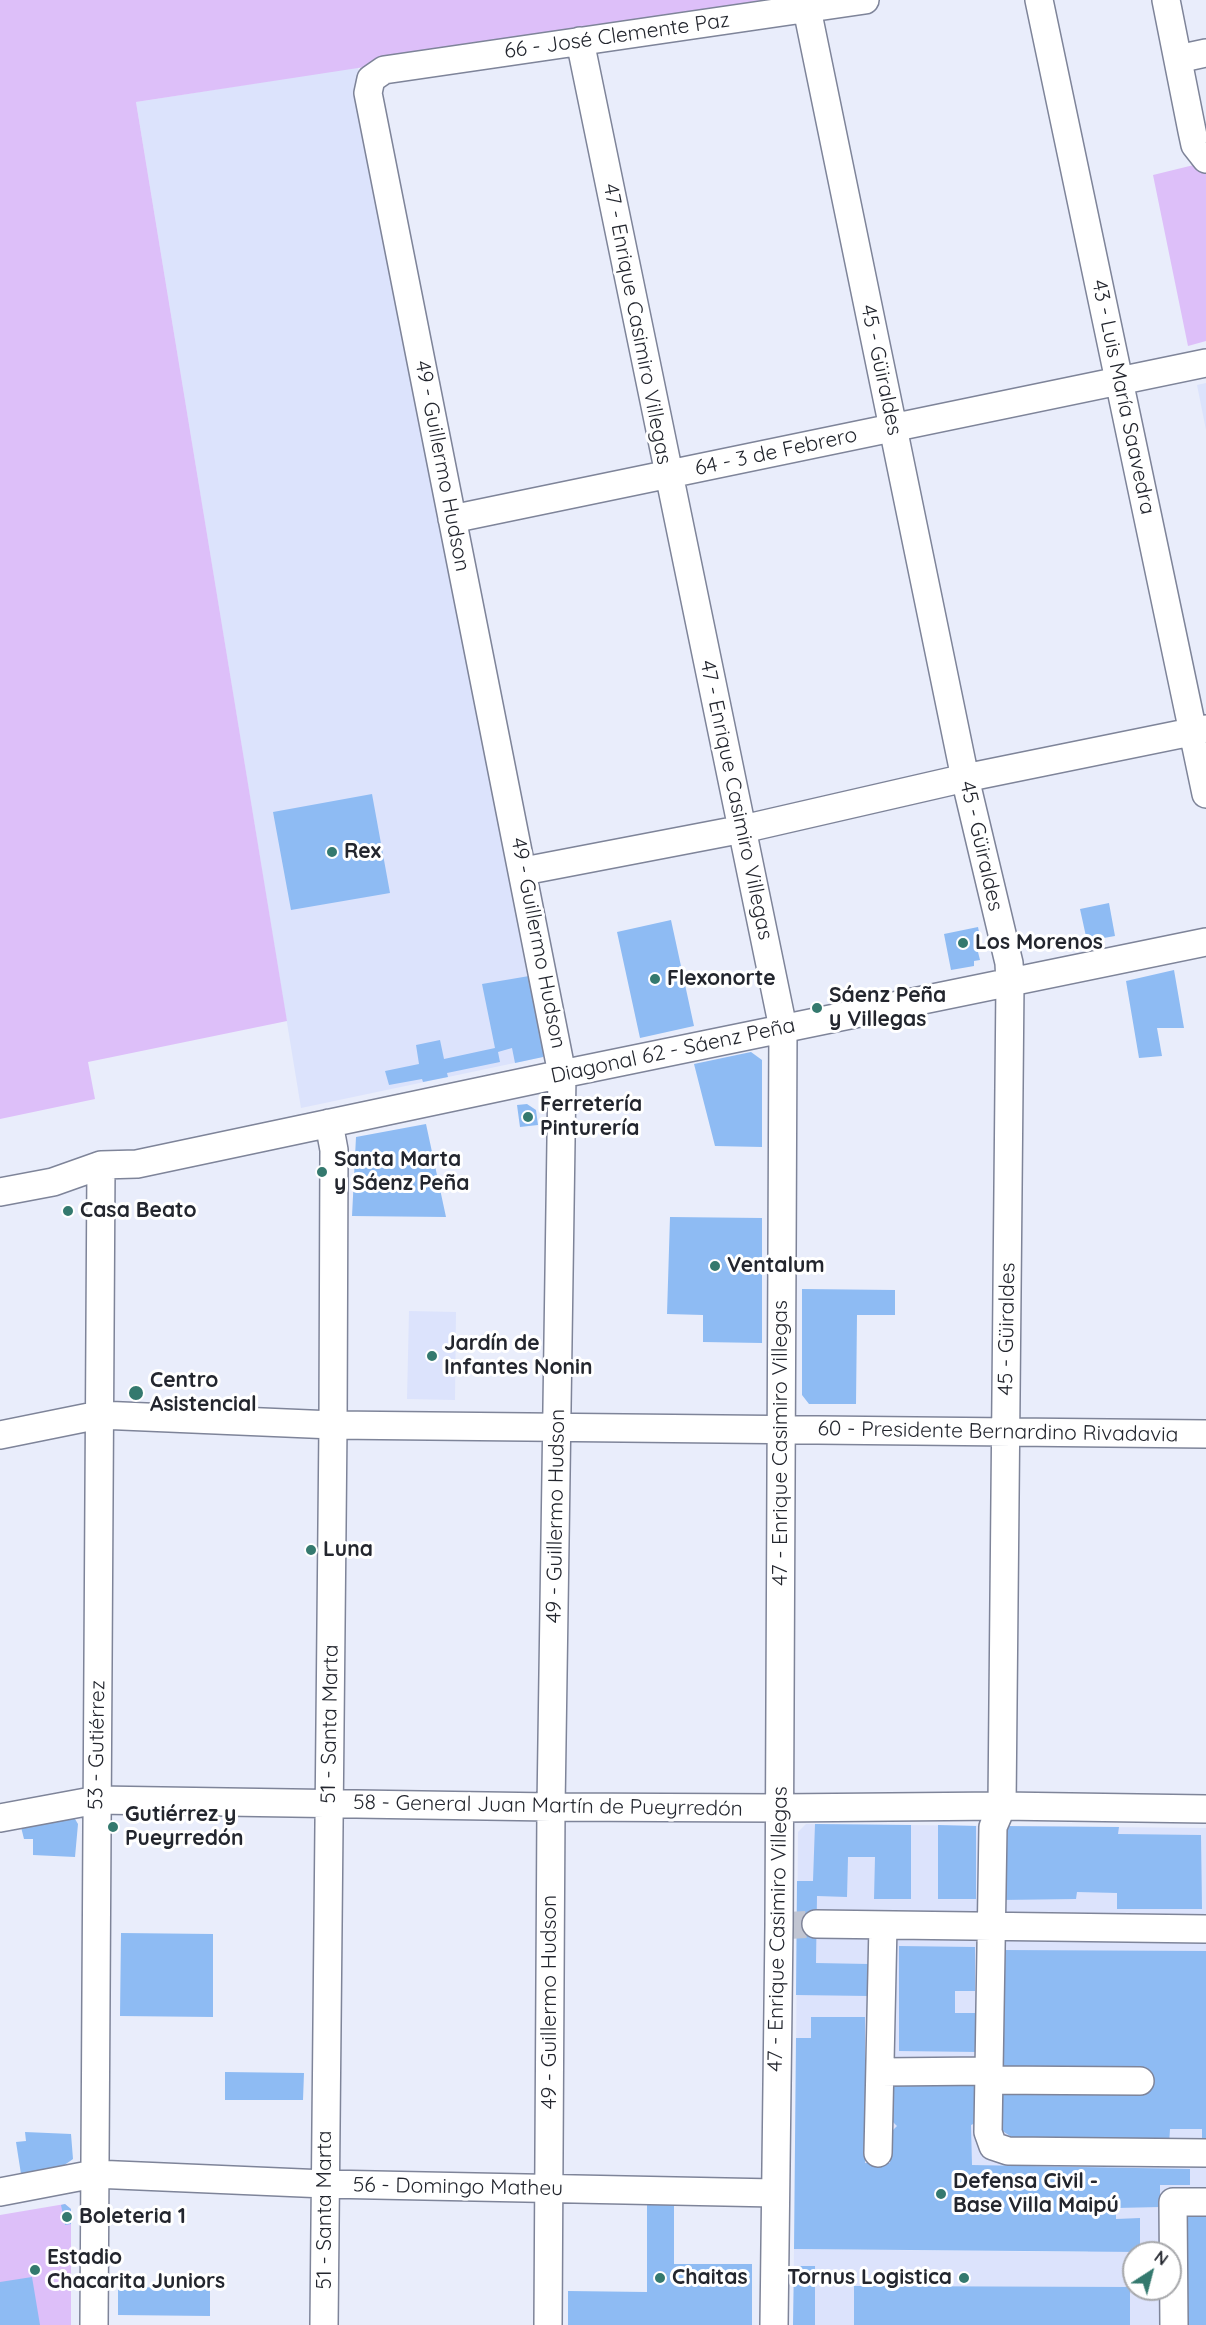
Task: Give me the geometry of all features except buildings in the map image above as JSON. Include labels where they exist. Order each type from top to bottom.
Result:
[{"type":"street","name":"66 - José Clemente Paz","points":[[371,79],[384,70],[865,0]]},
{"type":"street","name":"43 - Luis María Saavedra","points":[[1039,0],[1120,381],[1200,731],[1206,794]]},
{"type":"street","points":[[1166,0],[1195,145],[1206,159]]},
{"type":"street","name":"45 - Güiraldes","points":[[807,9],[965,778],[1009,963],[1002,1806],[993,1827],[988,2132],[993,2146],[1008,2151],[1206,2153]]},
{"type":"street","name":"47 - Enrique Casimiro Villegas","points":[[580,41],[783,1029],[774,2325]]},
{"type":"street","points":[[1178,59],[1206,53]]},
{"type":"street","name":"49 - Guillermo Hudson","points":[[371,79],[368,93],[524,871],[562,1074],[551,1807],[548,2325]]},
{"type":"street","name":"64 - 3 de Febrero","points":[[453,519],[1206,363]]},
{"type":"street","points":[[524,871],[743,829],[965,778],[1200,731]]},
{"type":"street","name":"Diagonal 62 - Sáenz Peña","points":[[0,1192],[53,1182],[101,1165],[137,1164],[1206,942]]},
{"type":"street","name":"51 - Santa Marta","points":[[324,2325],[333,1425],[334,1150],[329,1123]]},
{"type":"street","name":"53 - Gutiérrez","points":[[93,2325],[101,1165]]},
{"type":"street","name":"60 - Presidente Bernardino Rivadavia","points":[[0,1435],[99,1415],[333,1425],[1206,1434]]},
{"type":"street","name":"58 - General Juan Martín de Pueyrredón","points":[[0,1818],[97,1800],[551,1807],[1002,1806],[1206,1809]]},
{"type":"street","points":[[816,1924],[1206,1929]]},
{"type":"street","points":[[878,2153],[883,1925]]},
{"type":"street","points":[[881,2072],[1140,2081]]},
{"type":"street","name":"56 - Domingo Matheu","points":[[0,2192],[94,2174],[325,2184],[775,2193]]},
{"type":"street","points":[[1174,2325],[1173,2202],[1206,2202]]},
{"type":"shaded area","points":[[0,0],[802,0],[136,102],[287,1021],[88,1062],[95,1099],[0,1119]]},
{"type":"shaded area","points":[[358,67],[548,1050],[543,1057],[301,1108],[136,102]]},
{"type":"shaded area","points":[[1206,162],[1206,341],[1188,346],[1153,175]]},
{"type":"shaded area","points":[[1206,383],[1206,430],[1197,385]]},
{"type":"shaded area","name":"Jardín de Infantes Nonin","points":[[409,1311],[456,1312],[455,1400],[407,1399]]},
{"type":"shaded area","points":[[806,1824],[1206,1828],[1206,2325],[793,2325],[794,2249],[1088,2252],[1088,2168],[795,2162],[798,1832]]},
{"type":"shaded area","name":"Estadio Chacarita Juniors","points":[[65,2204],[71,2209],[71,2325],[0,2325],[0,2215]]},
{"type":"tunnel","points":[[779,1926],[816,1924]]},
{"type":"place","name":"Rex","points":[[332,852]]},
{"type":"place","name":"Los Morenos","points":[[963,943]]},
{"type":"place","name":"Flexonorte","points":[[655,979]]},
{"type":"place","name":"Sáenz Peña y Villegas","points":[[817,1008]]},
{"type":"place","name":"Ferretería Pinturería","points":[[528,1117]]},
{"type":"place","name":"Santa Marta y Sáenz Peña","points":[[322,1172]]},
{"type":"place","name":"Casa Beato","points":[[68,1211]]},
{"type":"place","name":"Ventalum","points":[[715,1266]]},
{"type":"place","name":"Jardín de Infantes Nonin","points":[[432,1356]]},
{"type":"place","name":"Centro Asistencial","points":[[136,1393]]},
{"type":"place","name":"Luna","points":[[311,1550]]},
{"type":"place","name":"Gutiérrez y Pueyrredón","points":[[113,1827]]},
{"type":"place","name":"Defensa Civil - Base Villa Maipú","points":[[941,2194]]},
{"type":"place","name":"Boleteria 1","points":[[67,2217]]},
{"type":"place","name":"Estadio Chacarita Juniors","points":[[35,2270]]},
{"type":"place","name":"Chaitas","points":[[660,2278]]},
{"type":"place","name":"Tornus Logistica","points":[[964,2278]]}]
